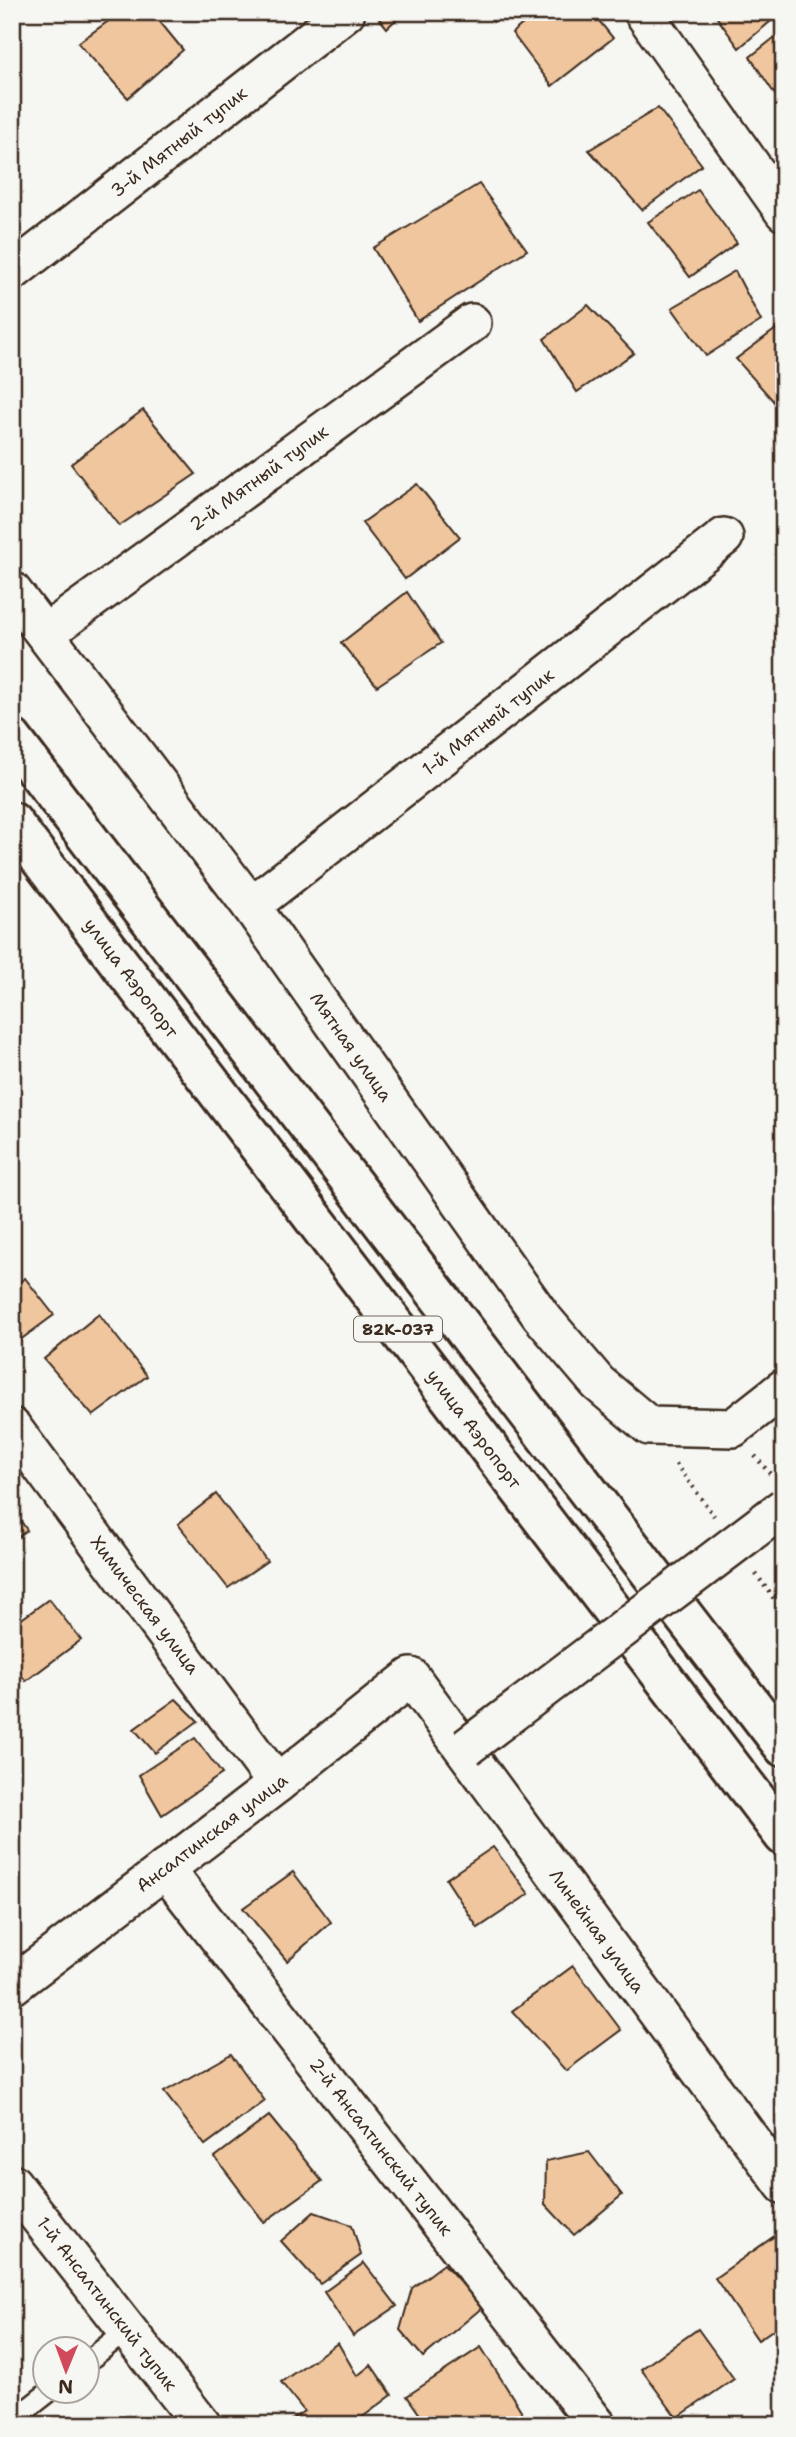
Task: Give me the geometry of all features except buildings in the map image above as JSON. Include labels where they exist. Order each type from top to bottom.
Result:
[{"type":"main road","points":[[12,739],[784,1747]]},
{"type":"main road","name":"улица Аэропорт","points":[[12,822],[784,1836]]},
{"type":"street","name":"3-й Мятный тупик","points":[[12,272],[346,12]]},
{"type":"street","points":[[643,12],[784,212]]},
{"type":"street","name":"2-й Мятный тупик","points":[[46,633],[472,323]]},
{"type":"street","name":"1-й Мятный тупик","points":[[251,906],[724,537]]},
{"type":"street","name":"Мятная улица","points":[[12,591],[251,906],[541,1316],[598,1383],[649,1426],[733,1428]]},
{"type":"street","points":[[733,1428],[784,1388]]},
{"type":"street","name":"Химическая улица","points":[[12,1427],[277,1784]]},
{"type":"street","points":[[467,1747],[780,1493]]},
{"type":"street","name":"Ансалтинская улица","points":[[16,1976],[165,1869],[411,1677]]},
{"type":"street","name":"Линейная улица","points":[[411,1677],[784,2185]]},
{"type":"street","name":"2-й Ансалтинский тупик","points":[[165,1869],[597,2425]]},
{"type":"street","name":"1-й Ансалтинский тупик","points":[[12,2183],[202,2425]]},
{"type":"lane","points":[[102,2350],[127,2330]]},
{"type":"lane","points":[[12,2421],[32,2405]]},
{"type":"path","points":[[733,1428],[780,1493]]}]
